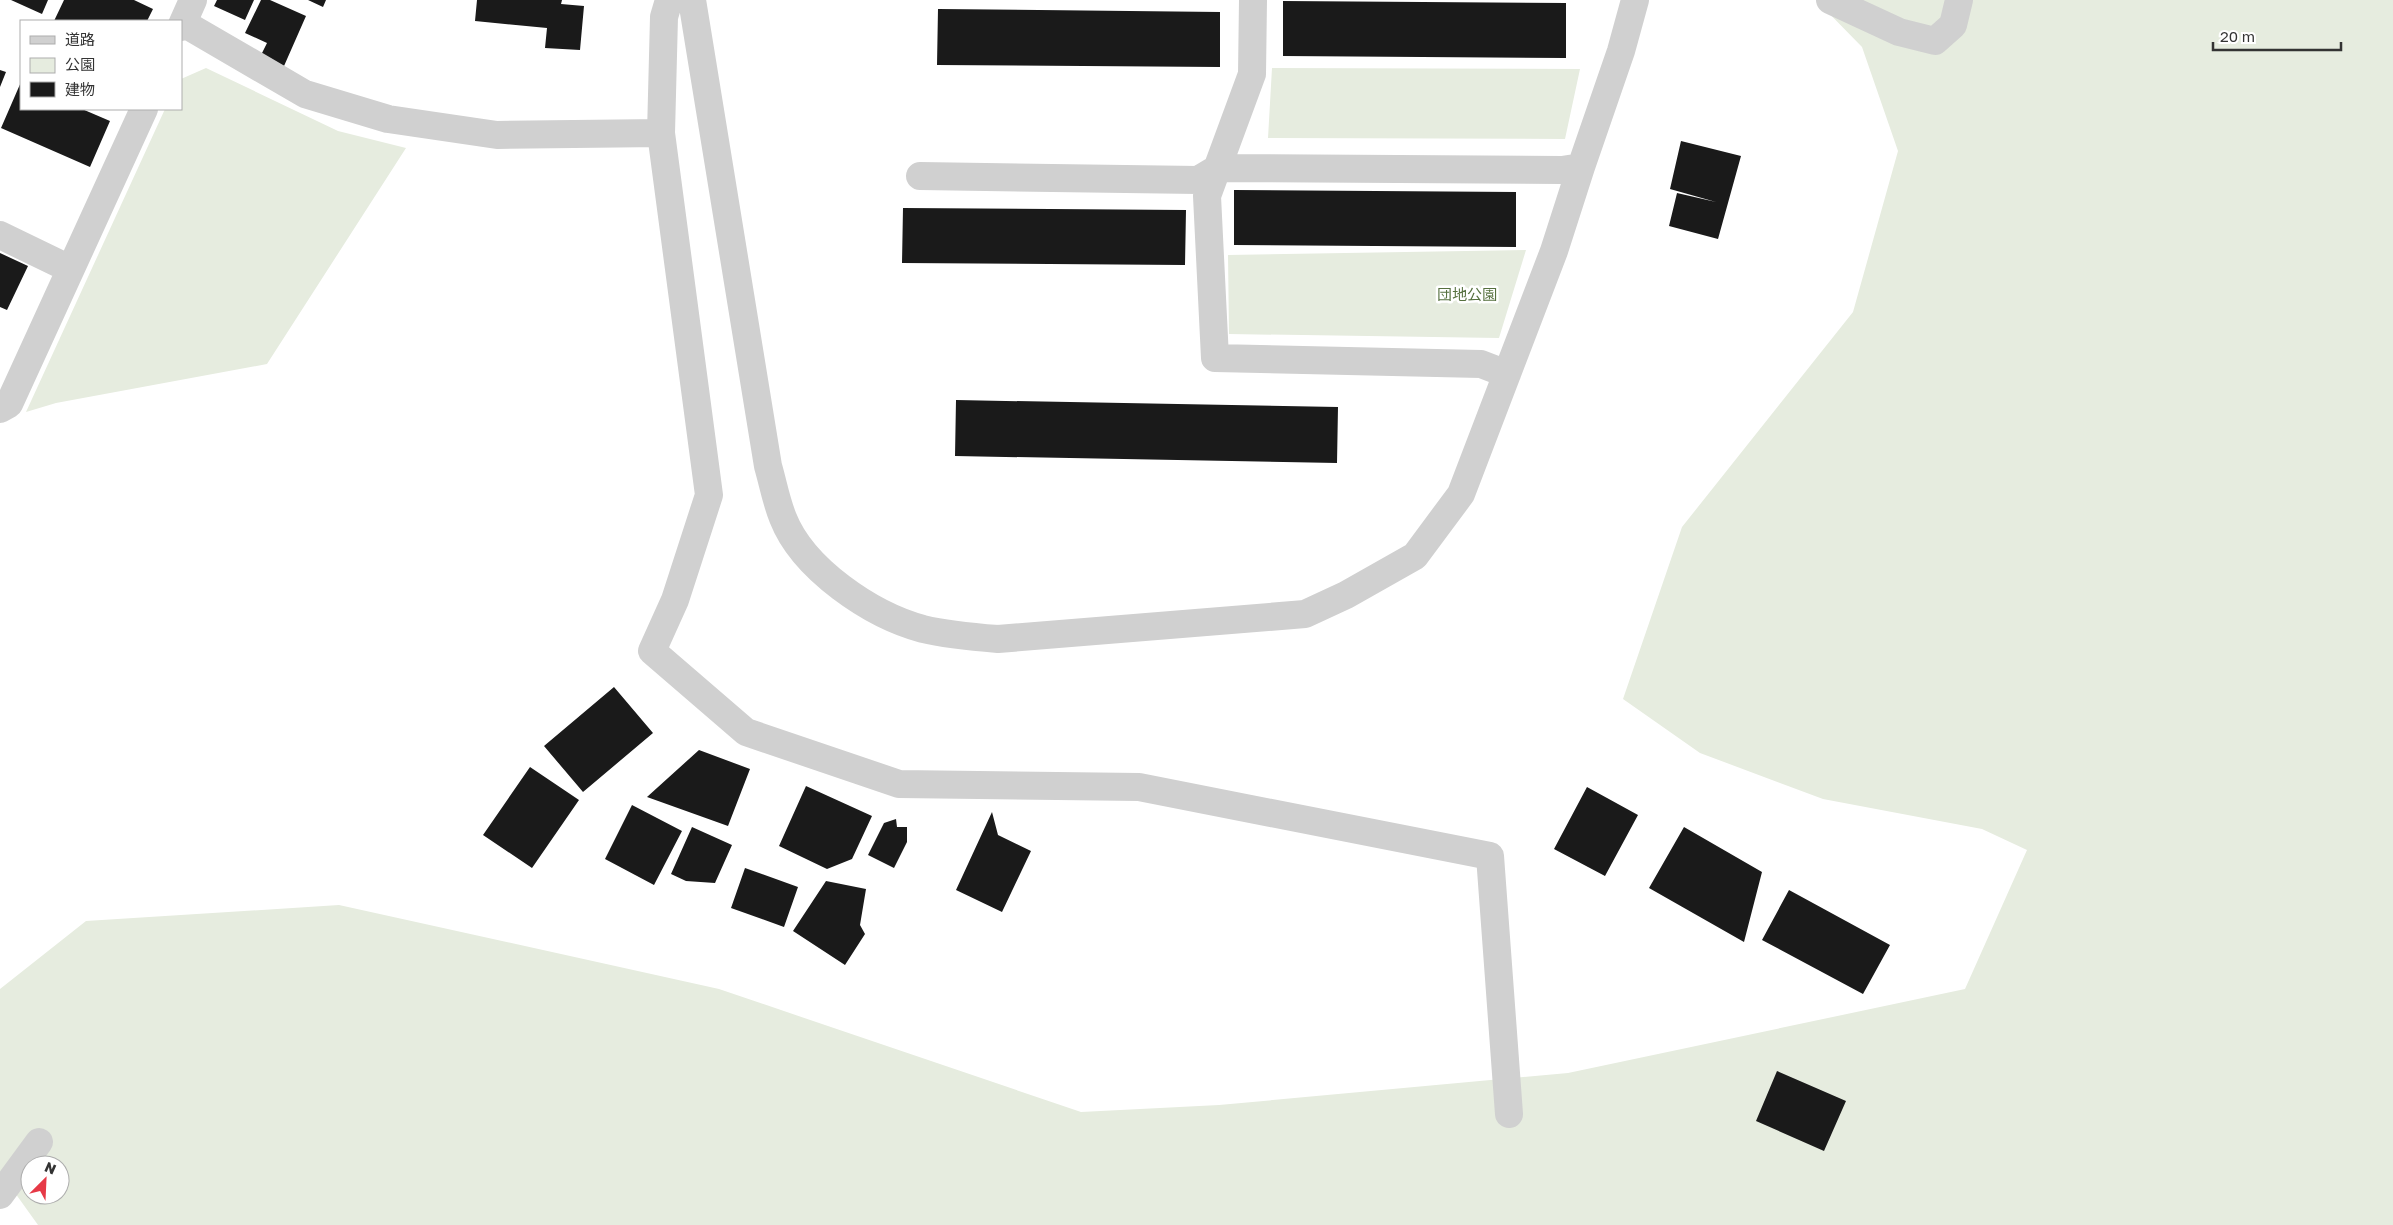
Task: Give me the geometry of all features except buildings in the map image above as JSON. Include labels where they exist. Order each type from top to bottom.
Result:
[{"type":"street","points":[[669,0],[664,17],[661,133],[709,495],[675,600],[652,652],[746,732],[899,784],[1140,787],[1490,856],[1509,1114]]},
{"type":"street","points":[[692,0],[768,466],[783,519],[807,557],[849,593],[882,612],[921,628],[958,636],[998,638],[1305,614],[1346,595],[1415,556],[1461,494],[1554,251],[1622,51],[1635,0]]},
{"type":"street","points":[[1253,0],[1252,74],[1207,196],[1215,358],[1481,364],[1507,374]]},
{"type":"street","points":[[1830,0],[1899,32],[1935,41],[1953,25],[1959,0]]},
{"type":"street","points":[[186,17],[305,94],[388,119],[497,135],[661,133]]},
{"type":"street","points":[[0,409],[9,404],[144,110]]},
{"type":"street","points":[[920,176],[1198,180],[1218,168],[1562,170],[1581,167]]},
{"type":"street","points":[[0,235],[70,269]]},
{"type":"street","points":[[0,1196],[39,1142]]},
{"type":"green space","points":[[1816,0],[2393,0],[2393,1225],[38,1225],[24,1205],[70,1205],[70,1155],[20,1155],[20,1200],[0,1172],[0,989],[86,921],[339,905],[719,989],[1081,1112],[1219,1105],[1568,1073],[1965,989],[2027,850],[1982,829],[1823,799],[1700,753],[1623,699],[1682,527],[1853,312],[1898,151],[1862,47]]},
{"type":"green space","points":[[206,68],[338,131],[406,148],[267,364],[56,403],[26,412],[165,110],[182,110],[182,79]]},
{"type":"green space","points":[[1272,68],[1580,69],[1565,139],[1268,138]]},
{"type":"green space","name":"団地公園","points":[[1526,250],[1499,338],[1229,334],[1228,255]]}]
